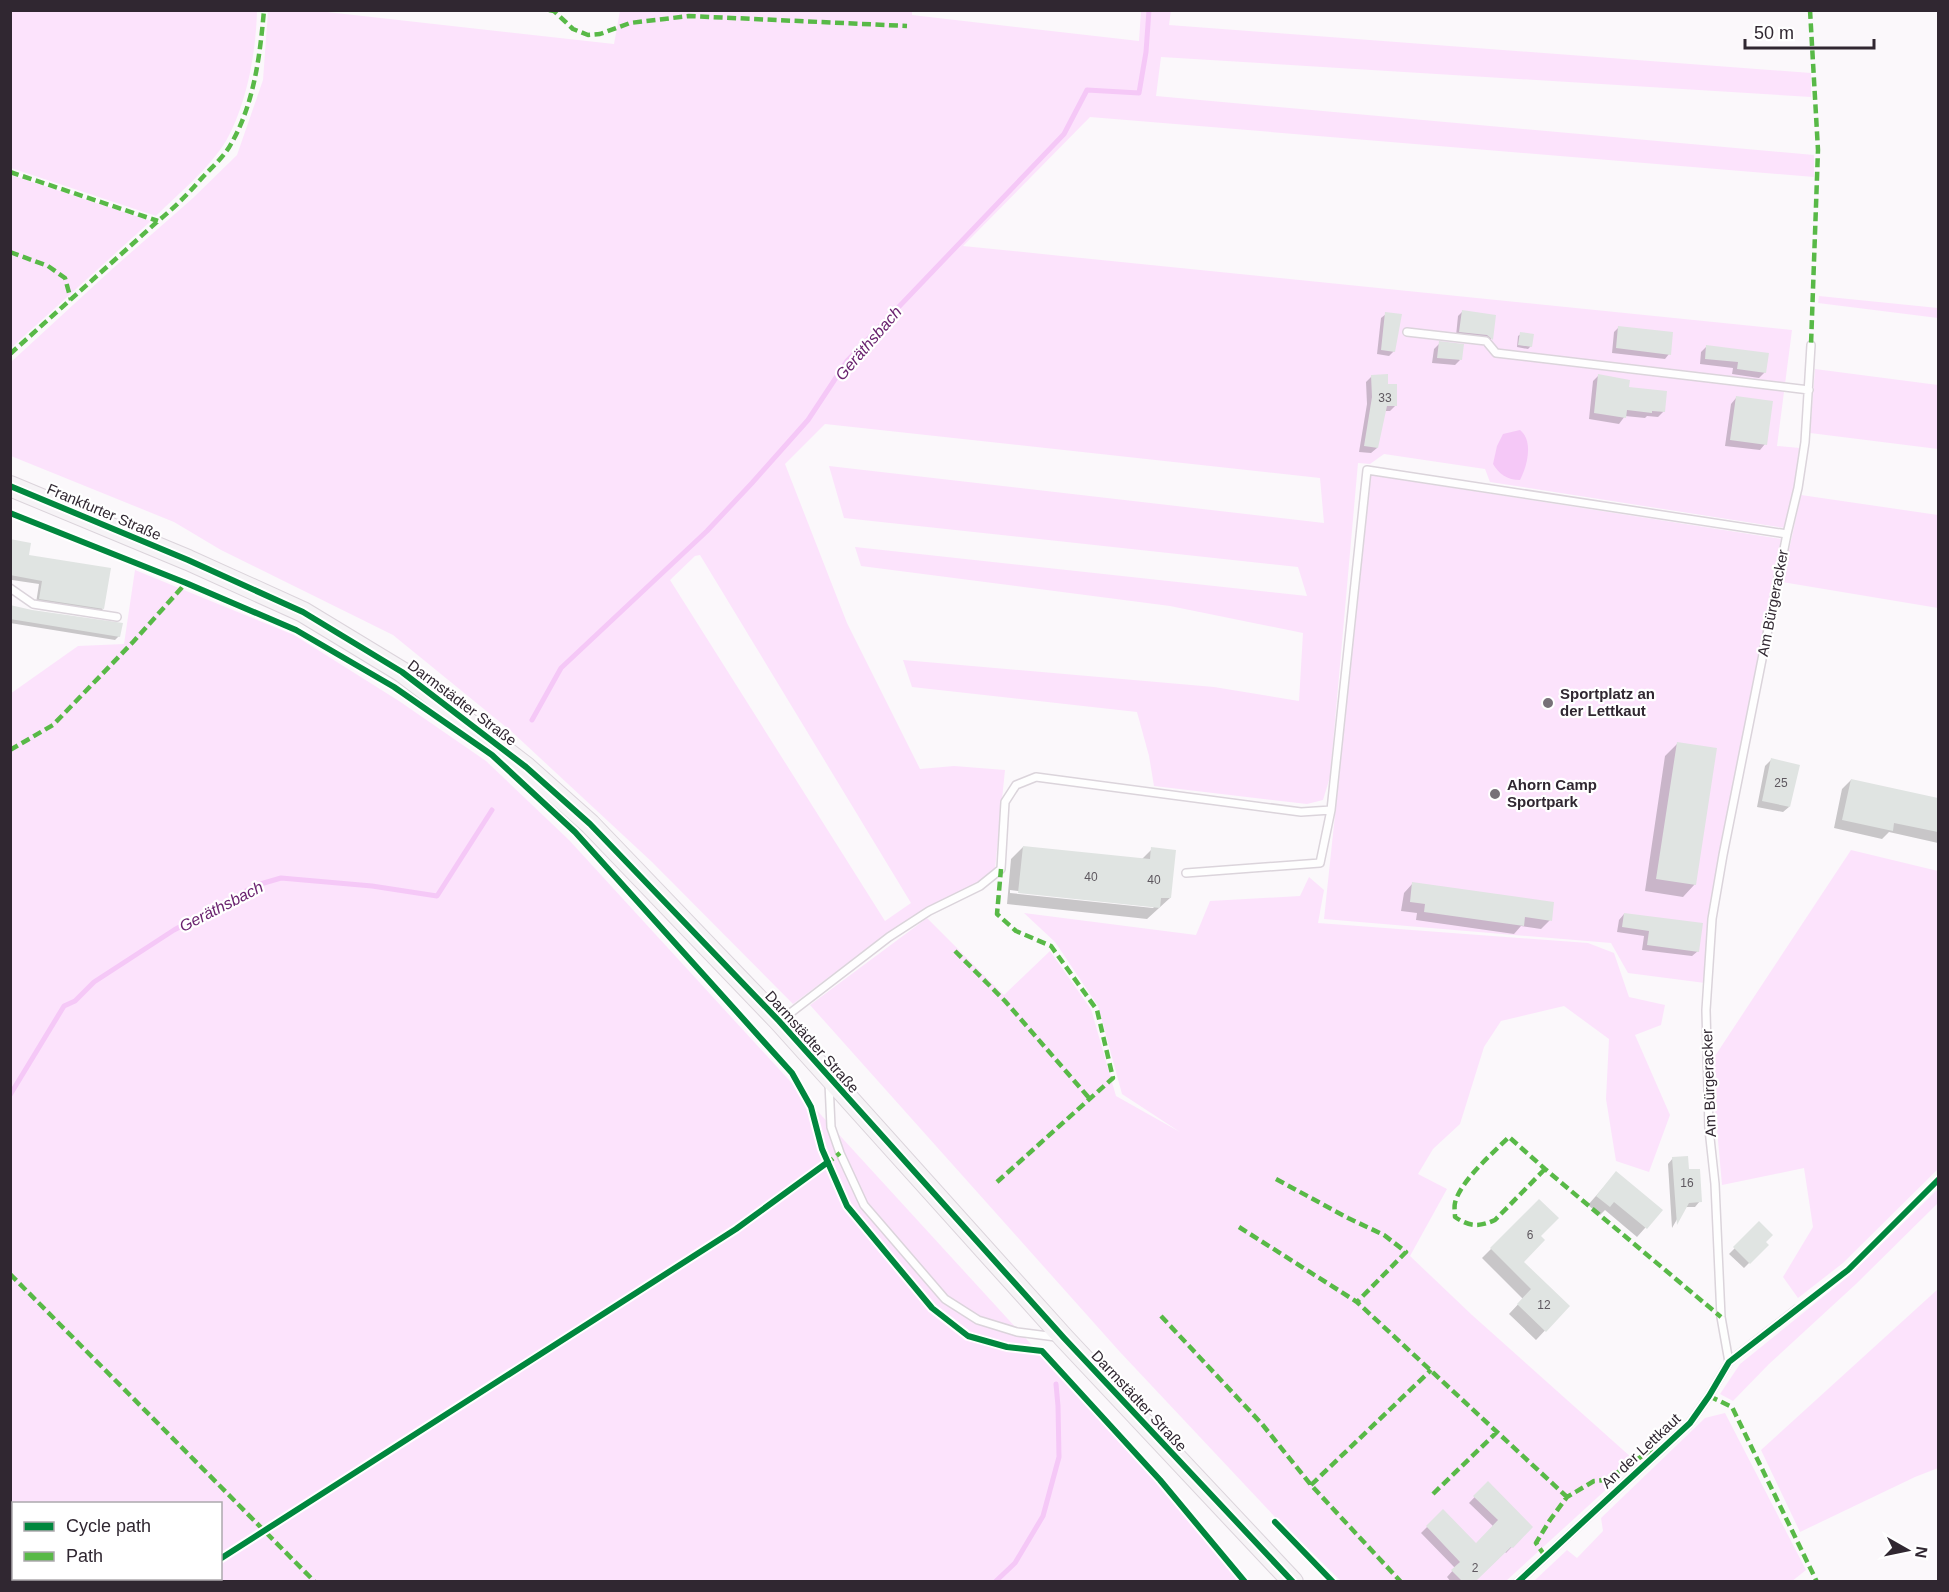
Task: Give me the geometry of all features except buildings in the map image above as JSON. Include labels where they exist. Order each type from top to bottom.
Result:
[{"type":"main road","name":"Frankfurter Straße","points":[[10,486],[188,560]]},
{"type":"main road","name":"Darmstädter Straße","points":[[188,560],[303,612],[402,672],[526,767],[590,824],[779,1021],[1064,1338],[1293,1581]]},
{"type":"lane","points":[[1407,332],[1486,341],[1496,353],[1809,390]]},
{"type":"lane","points":[[1787,534],[1798,488],[1805,442],[1812,345]]},
{"type":"lane","name":"Am Bürgeracker","points":[[1331,810],[1367,470],[1787,534],[1712,919],[1707,1010],[1709,1119],[1721,1317],[1729,1362]]},
{"type":"lane","points":[[10,588],[33,604],[117,617]]},
{"type":"lane","points":[[779,1021],[889,937],[929,911],[980,886],[1001,869],[1005,802],[1016,785],[1036,777],[1301,812],[1331,810],[1320,863],[1186,873]]},
{"type":"lane","points":[[829,1077],[831,1127],[840,1153],[864,1205],[945,1299],[978,1320],[1017,1332],[1064,1338]]},
{"type":"lane","name":"An der Lettkaut","points":[[1518,1581],[1690,1423],[1729,1362],[1797,1309]]},
{"type":"shaded area","points":[[11,10],[257,11],[255,43],[249,78],[240,111],[226,141],[211,161],[156,216],[11,168]]},
{"type":"shaded area","points":[[1171,10],[1169,25],[1811,73],[1811,97],[1161,57],[1156,96],[1814,155],[1814,177],[1090,117],[963,246],[1792,330],[1777,446],[1800,448],[1795,489],[1785,528],[1490,482],[1485,469],[1384,454],[1370,464],[1358,463],[1330,777],[1323,800],[1307,804],[1154,786],[1149,756],[1137,712],[912,687],[903,660],[1214,687],[1299,701],[1303,633],[1170,606],[861,566],[855,547],[1307,596],[1298,567],[844,518],[829,466],[1324,523],[1320,478],[825,424],[785,464],[847,623],[920,769],[954,766],[1005,770],[995,869],[978,884],[925,910],[892,930],[793,1004],[652,862],[511,731],[393,635],[221,550],[174,522],[11,456],[11,362],[193,198],[237,155],[263,80],[268,11],[318,11],[614,44],[620,11],[912,11],[912,15],[1139,41],[1141,11]],"holes":[[[700,555],[911,903],[885,921],[670,580],[695,556]]]},
{"type":"shaded area","points":[[10,175],[151,221],[11,348]]},
{"type":"shaded area","points":[[1819,296],[1938,308],[1938,318],[1818,303]]},
{"type":"shaded area","points":[[1815,369],[1938,385],[1938,449],[1810,433]]},
{"type":"shaded area","points":[[1520,430],[1527,441],[1528,454],[1520,480],[1504,476],[1493,464],[1497,446],[1503,434]]},
{"type":"shaded area","name":"Sportplatz an der Lettkaut","points":[[1371,475],[1781,539],[1709,919],[1705,983],[1628,973],[1611,943],[1324,919]]},
{"type":"shaded area","points":[[1801,495],[1938,515],[1938,608],[1782,582]]},
{"type":"shaded area","points":[[135,570],[294,635],[399,701],[486,761],[569,840],[1248,1581],[11,1581],[10,694],[78,646],[124,644]]},
{"type":"shaded area","points":[[1851,850],[1938,871],[1938,1169],[1843,1263],[1798,1298],[1783,1277],[1813,1227],[1804,1168],[1722,1185],[1711,1062]]},
{"type":"shaded area","points":[[1309,877],[1324,890],[1318,923],[1588,943],[1614,953],[1629,997],[1665,1005],[1661,1025],[1635,1035],[1670,1115],[1649,1172],[1616,1161],[1606,1099],[1609,1039],[1564,1006],[1501,1021],[1484,1047],[1460,1124],[1433,1149],[1418,1174],[1447,1189],[1410,1256],[1472,1315],[1632,1458],[1610,1486],[1506,1581],[1341,1581],[1274,1516],[1120,1352],[810,1005],[927,918],[1004,995],[1050,951],[1091,1009],[1116,1096],[1180,1132],[1122,1094],[1098,1006],[1055,942],[1024,913],[1196,935],[1210,901],[1300,896]]},
{"type":"shaded area","points":[[1938,1189],[1938,1203],[1733,1401],[1720,1394],[1740,1364],[1850,1275]]},
{"type":"shaded area","points":[[1938,1289],[1938,1468],[1800,1532],[1761,1450]]},
{"type":"shaded area","points":[[1725,1413],[1806,1570],[1791,1582],[1534,1581],[1567,1550],[1577,1558],[1603,1531],[1601,1518],[1705,1418]]},
{"type":"waterway","name":"Geräthsbach","points":[[532,720],[561,668],[707,531],[752,483],[808,420],[847,361],[1064,134],[1087,90],[1139,93],[1146,52],[1149,10]]},
{"type":"waterway","name":"Geräthsbach","points":[[10,1095],[64,1006],[75,1001],[94,982],[174,930],[257,885],[281,878],[372,886],[437,896],[492,810]]},
{"type":"waterway","points":[[995,1582],[1015,1563],[1043,1516],[1059,1457],[1056,1384]]},
{"type":"marked path","points":[[10,354],[175,206],[225,153],[239,129],[255,79],[264,10]]},
{"type":"marked path","points":[[549,10],[554,11],[573,29],[588,35],[600,34],[630,23],[689,16],[907,26]]},
{"type":"marked path","points":[[1810,10],[1818,150],[1811,345]]},
{"type":"marked path","points":[[10,172],[158,221]]},
{"type":"marked path","points":[[10,252],[48,266],[65,278],[71,300]]},
{"type":"marked path","points":[[10,750],[53,725],[186,583]]},
{"type":"marked path","points":[[997,1182],[1113,1078],[1097,1010],[1051,946],[1016,931],[997,914],[1001,869]]},
{"type":"marked path","points":[[955,951],[1005,1001],[1090,1099]]},
{"type":"marked path","points":[[1545,1169],[1495,1220],[1475,1225],[1465,1223],[1455,1217],[1455,1203],[1463,1186],[1478,1167],[1509,1137],[1721,1317]]},
{"type":"marked path","points":[[826,1164],[840,1153]]},
{"type":"marked path","points":[[1276,1179],[1384,1235],[1406,1252],[1357,1302]]},
{"type":"marked path","points":[[1239,1227],[1357,1302],[1567,1497]]},
{"type":"marked path","points":[[10,1274],[315,1582]]},
{"type":"marked path","points":[[1161,1316],[1262,1424],[1311,1485],[1401,1582]]},
{"type":"marked path","points":[[1311,1485],[1431,1370]]},
{"type":"marked path","points":[[1709,1396],[1732,1407],[1817,1582]]},
{"type":"marked path","points":[[1433,1494],[1497,1432]]},
{"type":"marked path","points":[[1545,1556],[1536,1543],[1567,1497],[1594,1481],[1606,1480],[1653,1449]]},
{"type":"cycle path","points":[[10,486],[188,560],[303,612],[402,672],[526,767],[590,824],[779,1021],[1064,1338],[1293,1582]]},
{"type":"cycle path","points":[[10,513],[186,583],[296,630],[394,687],[492,755],[575,832],[792,1073],[811,1107],[822,1149],[847,1206],[932,1308],[968,1336],[1007,1347],[1042,1351],[1160,1480],[1245,1582]]},
{"type":"cycle path","points":[[222,1558],[736,1229],[828,1162]]},
{"type":"cycle path","points":[[1518,1582],[1690,1423],[1729,1362],[1848,1270],[1938,1180]]},
{"type":"cycle path","points":[[1275,1522],[1333,1582]]},
{"type":"place","name":"Sportplatz an der Lettkaut","points":[[1548,703]]},
{"type":"place","name":"Ahorn Camp Sportpark","points":[[1495,794]]}]
